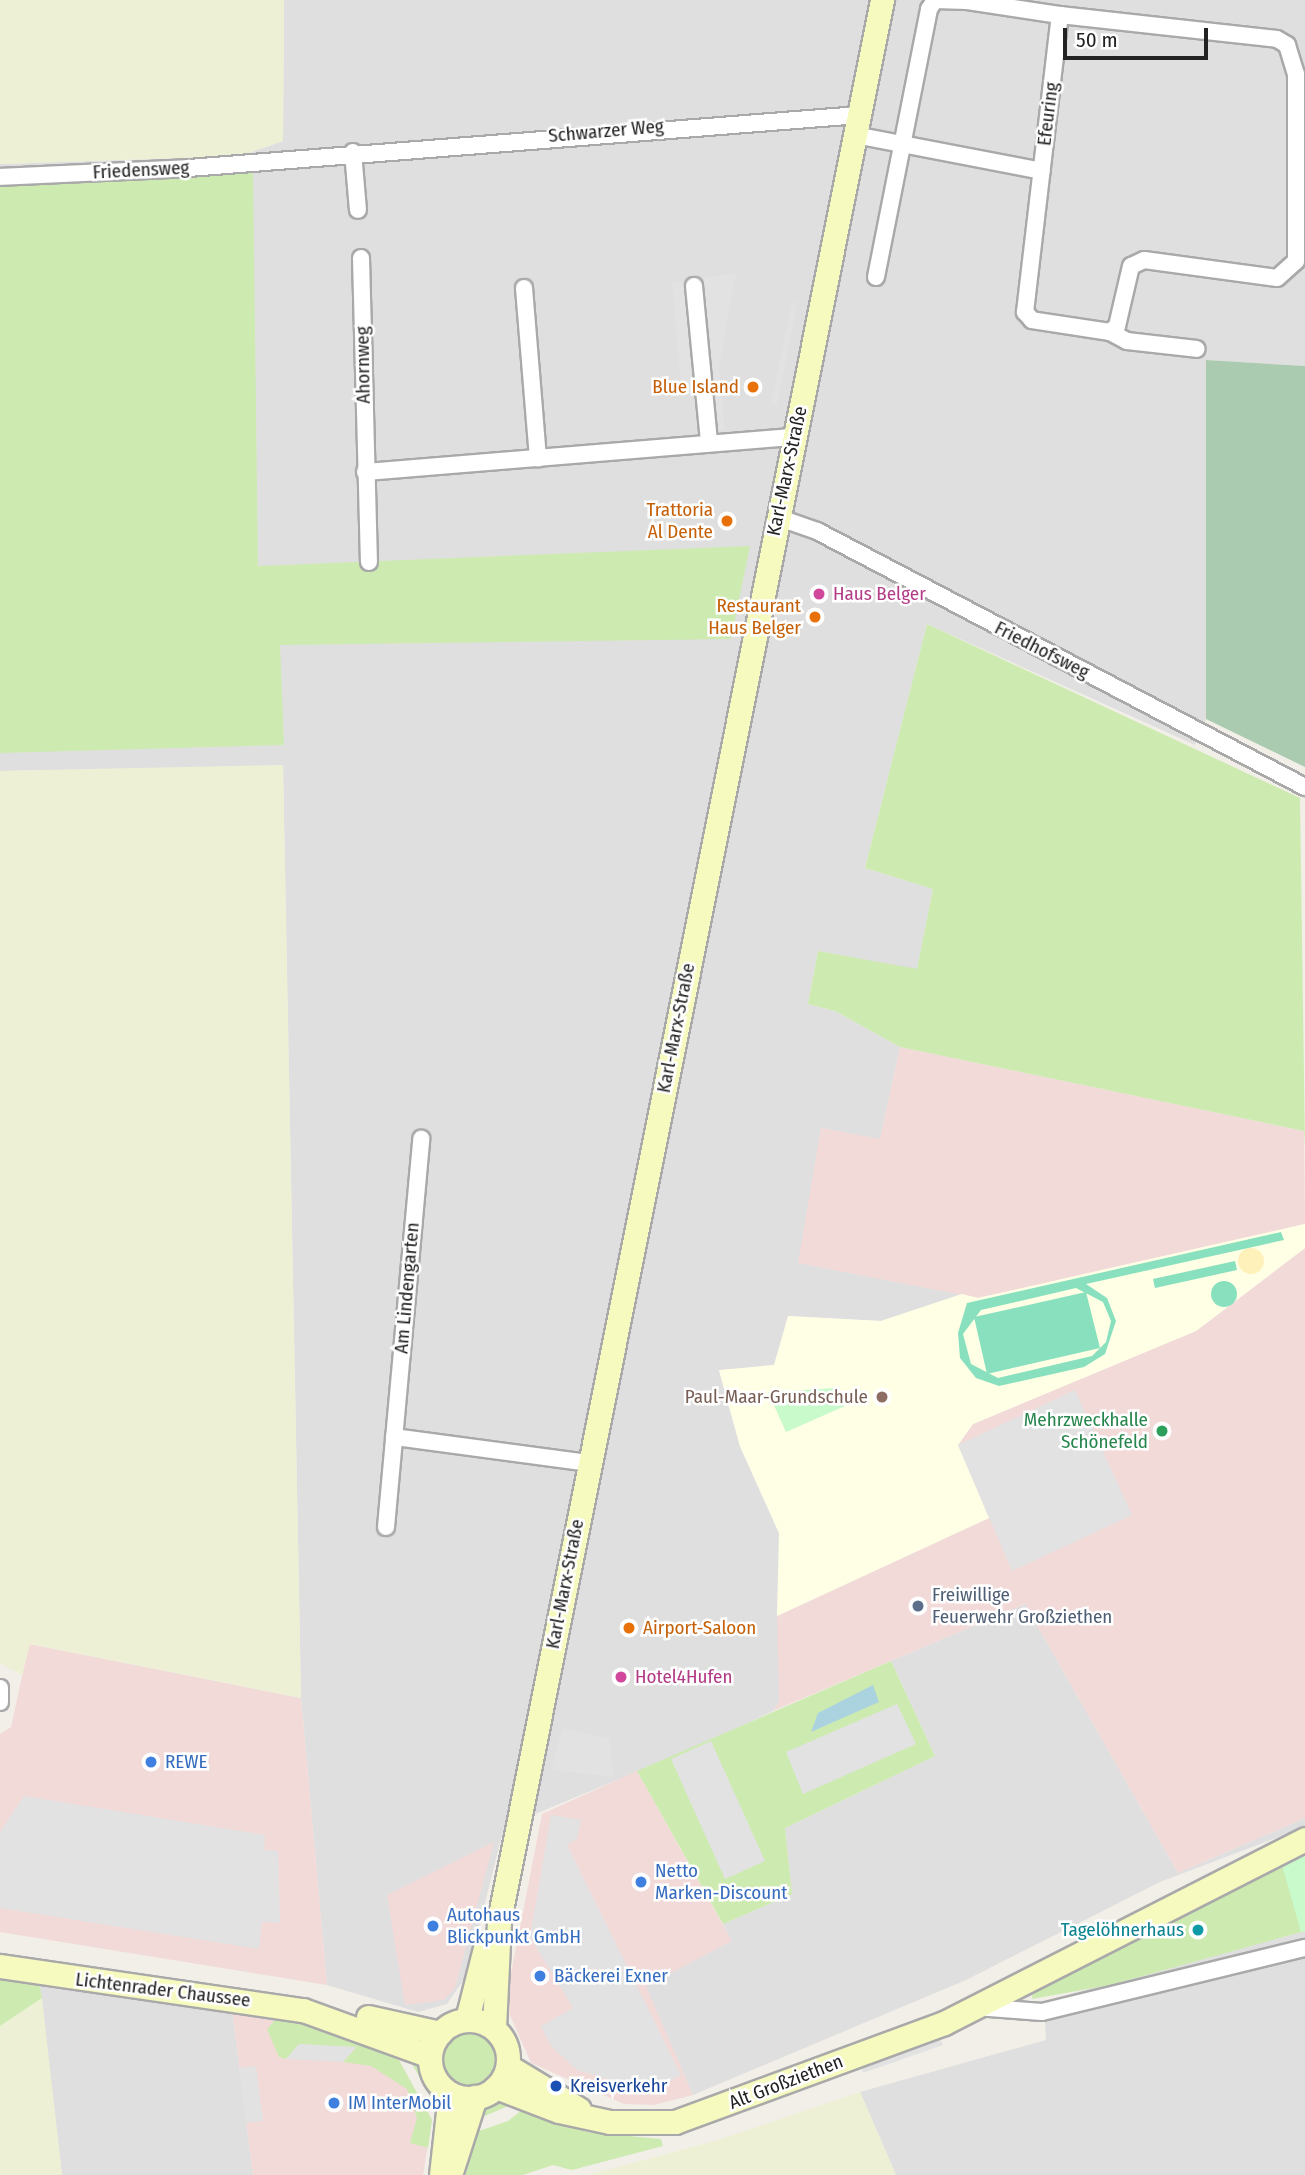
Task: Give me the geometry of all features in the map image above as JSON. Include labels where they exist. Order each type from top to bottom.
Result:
[{"type":"main road","name":"Karl-Marx-Straße","points":[[467,2019],[499,1920],[882,0]]},
{"type":"main road","name":"Alt Großziethen","points":[[496,2087],[590,2117],[628,2124],[675,2122],[976,2007],[1305,1839]]},
{"type":"main road","name":"Karl-Marx-Straße","points":[[494,2028],[499,1920]]},
{"type":"main road","name":"Lichtenrader Chaussee","points":[[0,1966],[326,2015],[375,2017],[439,2033]]},
{"type":"main road","name":"Lichtenrader Chaussee","points":[[326,2015],[430,2056]]},
{"type":"main road","points":[[467,2019],[494,2028],[506,2046],[508,2066],[496,2087],[475,2097],[450,2093],[435,2077],[430,2056],[439,2033],[467,2019]]},
{"type":"main road","name":"Alt Großziethen","points":[[508,2066],[590,2117]]},
{"type":"main road","points":[[441,2175],[450,2093]]},
{"type":"main road","points":[[450,2175],[475,2097]]},
{"type":"street","points":[[876,277],[935,0],[1277,39],[1293,55],[1296,74],[1296,261],[1277,278],[1144,260],[1131,266],[1117,326],[1110,332]]},
{"type":"street","name":"Efeuring","points":[[1060,15],[1026,312],[1032,320],[1110,332],[1127,341],[1197,349]]},
{"type":"street","points":[[858,125],[903,144],[1042,171]]},
{"type":"street","name":"Schwarzer Weg","points":[[282,158],[858,125]]},
{"type":"street","points":[[352,152],[358,210]]},
{"type":"street","name":"Friedensweg","points":[[0,177],[282,158]]},
{"type":"street","name":"Ahornweg","points":[[361,258],[369,562]]},
{"type":"street","points":[[694,286],[709,441]]},
{"type":"street","points":[[524,288],[538,458]]},
{"type":"street","points":[[365,472],[709,441],[793,437]]},
{"type":"street","name":"Friedhofsweg","points":[[777,517],[817,531],[1305,787]]},
{"type":"street","name":"Am Lindengarten","points":[[386,1527],[421,1139]]},
{"type":"street","points":[[394,1437],[589,1463]]},
{"type":"street","points":[[0,1688],[0,1702]]},
{"type":"street","name":"Alt Großziethen","points":[[976,2007],[1042,2012],[1305,1948]]},
{"type":"shaded area","points":[[0,0],[284,0],[283,141],[240,156],[0,164]]},
{"type":"shaded area","points":[[284,0],[1305,0],[1305,366],[1206,360],[1206,719],[1195,745],[927,624],[865,868],[933,889],[917,970],[818,951],[808,1004],[835,1011],[900,1047],[880,1140],[822,1128],[799,1263],[962,1294],[881,1321],[789,1316],[774,1365],[719,1371],[740,1447],[779,1533],[779,1701],[773,1711],[711,1741],[504,1827],[467,1975],[447,2004],[418,2012],[327,1985],[301,1698],[283,766],[0,771],[0,164],[240,156],[283,141]]},
{"type":"shaded area","points":[[736,273],[719,366],[725,430],[697,433],[693,390],[681,390],[672,283]]},
{"type":"shaded area","points":[[792,302],[797,303],[777,405],[771,404]]},
{"type":"shaded area","points":[[1206,360],[1305,366],[1305,767],[1206,719]]},
{"type":"shaded area","points":[[283,765],[301,1698],[30,1644],[22,1675],[0,1663],[0,771]]},
{"type":"shaded area","points":[[900,1047],[1304,1131],[1305,1224],[978,1298],[798,1263],[821,1128],[880,1139]]},
{"type":"shaded area","name":"Paul-Maar-Grundschule","points":[[1305,1224],[1305,1248],[1196,1331],[973,1424],[958,1445],[989,1518],[777,1616],[779,1533],[740,1446],[719,1370],[774,1365],[788,1316],[881,1321],[962,1294],[978,1298]]},
{"type":"shaded area","points":[[1305,1248],[1305,1818],[1178,1873],[1025,1604],[773,1711],[779,1701],[777,1616],[989,1518],[958,1445],[973,1424],[1196,1331]]},
{"type":"shaded area","points":[[1075,1390],[1132,1515],[1012,1571],[958,1445]]},
{"type":"shaded area","points":[[1025,1604],[1178,1873],[1305,1818],[1305,1827],[1160,1882],[966,1980],[693,2095],[645,1986],[731,1941],[723,1924],[792,1894],[785,1828],[935,1756],[891,1661]]},
{"type":"shaded area","points":[[29,1644],[301,1698],[327,1985],[0,1932],[0,1734],[11,1727]]},
{"type":"shaded area","points":[[897,1704],[916,1744],[803,1794],[786,1752]]},
{"type":"shaded area","points":[[562,1728],[609,1738],[614,1777],[551,1770]]},
{"type":"shaded area","points":[[711,1741],[765,1861],[725,1879],[671,1759]]},
{"type":"shaded area","points":[[637,1771],[732,1941],[646,1986],[693,2095],[654,2105],[624,2104],[531,2063],[505,2004],[542,1814]]},
{"type":"shaded area","points":[[24,1796],[265,1835],[264,1850],[278,1851],[280,1923],[262,1922],[259,1949],[0,1908],[0,1832]]},
{"type":"shaded area","points":[[551,1815],[581,1820],[577,1839],[567,1845],[681,2075],[668,2082],[619,2083],[577,2070],[551,2046],[541,2026],[573,2008],[530,1937]]},
{"type":"shaded area","name":"Autohaus Blickpunkt GmbH","points":[[494,1842],[455,1988],[444,2000],[405,2005],[387,1895]]},
{"type":"shaded area","points":[[1305,1931],[1305,2175],[896,2175],[860,2092],[1046,2040],[1044,2001]]},
{"type":"shaded area","points":[[39,1982],[232,2008],[253,2175],[62,2175]]},
{"type":"shaded area","points":[[42,1998],[62,2175],[0,2175],[0,2026]]},
{"type":"shaded area","name":"IM InterMobil","points":[[232,2008],[390,2044],[432,2120],[423,2175],[253,2175]]},
{"type":"shaded area","points":[[940,2039],[943,2045],[863,2073],[861,2067]]},
{"type":"shaded area","points":[[299,2044],[356,2047],[343,2062],[286,2059]]},
{"type":"shaded area","points":[[256,2066],[263,2121],[246,2123],[239,2068]]},
{"type":"shaded area","points":[[860,2092],[896,2175],[588,2175],[718,2140]]},
{"type":"green space","points":[[253,173],[258,566],[750,546],[731,639],[280,645],[284,745],[0,753],[0,185]]},
{"type":"green space","points":[[927,624],[1300,798],[1305,1145],[1304,1131],[900,1047],[835,1011],[808,1004],[818,951],[917,969],[933,889],[865,868]]},
{"type":"green space","points":[[1281,1232],[1284,1240],[1086,1284],[1107,1298],[1116,1321],[1105,1354],[1084,1367],[999,1386],[976,1378],[960,1358],[958,1333],[967,1303]],"holes":[[[1076,1288],[1103,1302],[1111,1321],[1106,1342],[1092,1356],[998,1378],[971,1364],[963,1334],[981,1310]]]},
{"type":"green space","points":[[1235,1261],[1237,1270],[1155,1288],[1153,1279]]},
{"type":"green space","points":[[1224,1281],[1233,1285],[1237,1294],[1233,1303],[1224,1307],[1215,1303],[1211,1294],[1215,1285]]},
{"type":"green space","points":[[1086,1292],[1100,1348],[987,1374],[974,1317]]},
{"type":"green space","points":[[836,1388],[845,1406],[786,1432],[768,1392]]},
{"type":"green space","points":[[891,1661],[935,1756],[785,1828],[792,1894],[723,1924],[637,1771]]},
{"type":"green space","points":[[1305,1854],[1305,1931],[1110,1985],[1032,1999],[1033,1988]]},
{"type":"green space","points":[[1305,1854],[1305,1931],[1301,1932],[1282,1865]]},
{"type":"green space","points":[[0,1975],[39,1982],[42,1998],[0,2026]]},
{"type":"green space","points":[[279,2015],[390,2044],[432,2120],[428,2148],[410,2143],[417,2118],[407,2089],[371,2066],[343,2062],[356,2048],[299,2044],[286,2059],[279,2057],[267,2029]]},
{"type":"green space","points":[[474,2031],[484,2035],[492,2043],[496,2058],[492,2073],[484,2081],[464,2085],[454,2081],[446,2073],[442,2053],[446,2043],[454,2035]]},
{"type":"green space","points":[[414,2058],[437,2098],[441,2114],[409,2059]]},
{"type":"green space","points":[[490,2103],[515,2103],[471,2122],[483,2106]]},
{"type":"green space","points":[[527,2106],[587,2132],[661,2139],[663,2146],[572,2170],[553,2165],[523,2175],[466,2175],[476,2132],[508,2121]]},
{"type":"sand","points":[[1251,1248],[1260,1252],[1264,1261],[1260,1270],[1251,1274],[1242,1270],[1238,1261],[1242,1252]]},
{"type":"water","points":[[873,1685],[879,1702],[811,1732],[818,1713]]},
{"type":"place","name":"Blue Island","points":[[753,387]]},
{"type":"place","name":"Trattoria Al Dente","points":[[727,521]]},
{"type":"place","name":"Haus Belger","points":[[819,594]]},
{"type":"place","name":"Restaurant Haus Belger","points":[[815,617]]},
{"type":"place","name":"Paul-Maar-Grundschule","points":[[882,1397]]},
{"type":"place","name":"Mehrzweckhalle Schönefeld","points":[[1162,1431]]},
{"type":"place","name":"Freiwillige Feuerwehr Großziethen","points":[[918,1606]]},
{"type":"place","name":"Airport-Saloon","points":[[629,1628]]},
{"type":"place","name":"Hotel4Hufen","points":[[621,1677]]},
{"type":"place","name":"REWE","points":[[151,1762]]},
{"type":"place","name":"Netto Marken-Discount","points":[[641,1882]]},
{"type":"place","name":"Autohaus Blickpunkt GmbH","points":[[433,1926]]},
{"type":"place","name":"Tagelöhnerhaus","points":[[1198,1930]]},
{"type":"place","name":"Bäckerei Exner","points":[[540,1976]]},
{"type":"place","name":"Kreisverkehr","points":[[556,2086]]},
{"type":"place","name":"IM InterMobil","points":[[334,2103]]}]
